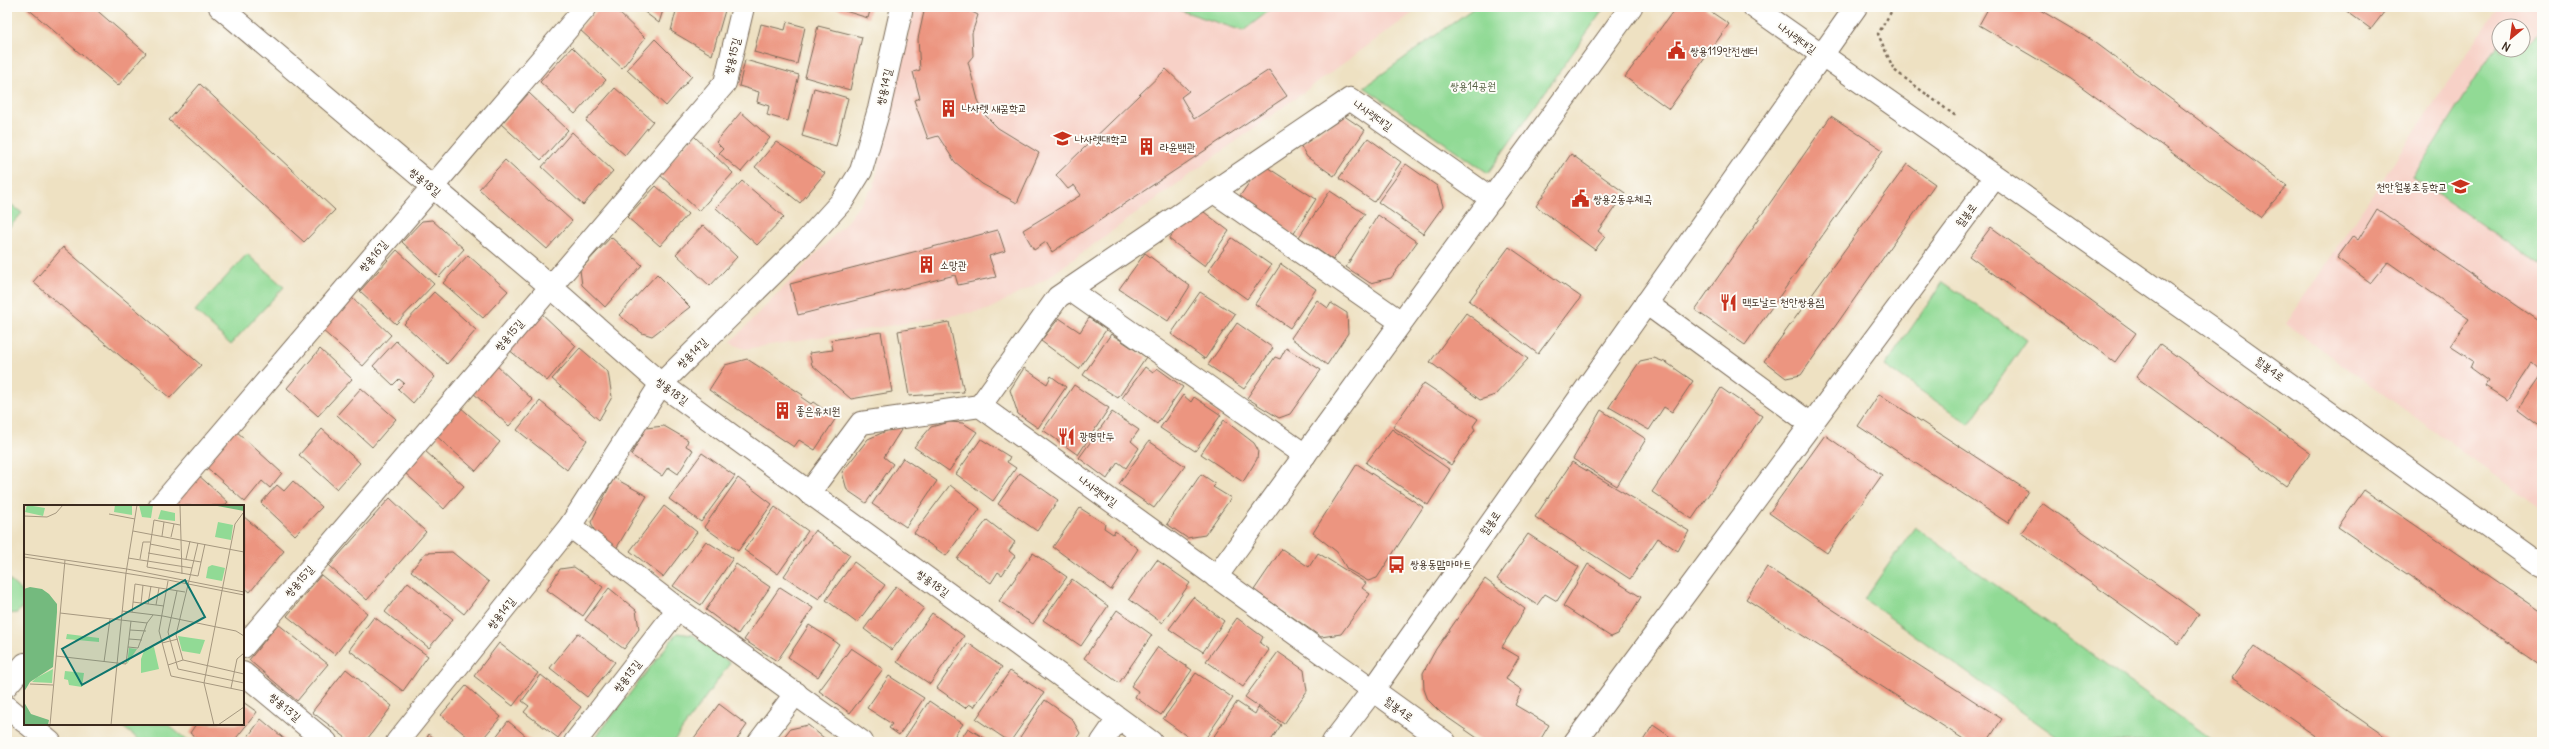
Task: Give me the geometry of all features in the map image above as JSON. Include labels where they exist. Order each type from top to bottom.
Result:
[{"type":"street","name":"쌍용18길","points":[[220,7],[551,286],[661,384],[1150,742]]},
{"type":"street","name":"쌍용16길","points":[[161,505],[586,7]]},
{"type":"street","name":"쌍용15길","points":[[244,646],[725,83],[743,7]]},
{"type":"street","name":"쌍용14길","points":[[397,742],[570,526],[661,384],[804,243],[843,200],[861,171],[879,109],[902,7]]},
{"type":"street","points":[[1216,577],[1400,322],[1492,199],[1631,7]]},
{"type":"street","name":"나사렛대길","points":[[1754,7],[1821,56]]},
{"type":"street","name":"월봉로","points":[[1333,742],[1373,690],[1856,7]]},
{"type":"street","points":[[1821,56],[1995,176]]},
{"type":"street","name":"나사렛대길","points":[[1373,690],[980,406],[1058,297],[1350,100],[1492,199]]},
{"type":"street","name":"월봉로","points":[[1575,742],[1995,176]]},
{"type":"street","name":"월봉4로","points":[[1995,176],[2227,339],[2542,566]]},
{"type":"street","points":[[1214,192],[1400,322]]},
{"type":"street","points":[[1069,290],[1305,455]]},
{"type":"street","points":[[1646,303],[1811,424]]},
{"type":"street","points":[[809,492],[861,423],[980,406]]},
{"type":"street","points":[[570,526],[678,609],[862,742]]},
{"type":"street","name":"쌍용13길","points":[[575,742],[678,609]]},
{"type":"street","points":[[7,685],[24,665]]},
{"type":"street","name":"쌍용13길","points":[[244,674],[326,742]]},
{"type":"street","name":"월봉4로","points":[[1373,690],[1445,742]]},
{"type":"street","points":[[759,742],[796,693]]},
{"type":"street","points":[[7,707],[24,721]]},
{"type":"street","points":[[1102,742],[1118,719]]},
{"type":"street","points":[[29,725],[50,742]]},
{"type":"shaded area","name":"나사렛대학교","points":[[914,7],[1421,7],[1046,279],[987,310],[745,349],[730,343],[844,225],[874,186]]},
{"type":"shaded area","name":"천안월봉초등학교","points":[[2498,7],[2542,7],[2542,509],[2286,324]]},
{"type":"green space","points":[[1170,7],[1274,7],[1243,31]]},
{"type":"green space","name":"쌍용14공원","points":[[1475,7],[1605,7],[1488,173],[1364,87]]},
{"type":"green space","points":[[2542,26],[2542,267],[2413,177],[2491,54],[2491,58],[2531,58],[2531,42]]},
{"type":"green space","points":[[7,201],[22,213],[7,230]]},
{"type":"green space","points":[[247,254],[284,287],[231,344],[195,311]]},
{"type":"green space","points":[[1943,282],[2027,340],[1969,424],[1885,366]]},
{"type":"green space","points":[[1915,527],[2214,742],[2064,742],[1864,599]]},
{"type":"green space","points":[[7,578],[24,593],[24,605],[17,613],[7,614]]},
{"type":"green space","points":[[677,633],[693,635],[730,663],[673,742],[592,742]]},
{"type":"green space","points":[[120,725],[168,725],[189,742],[142,742]]},
{"type":"building","points":[[26,7],[93,7],[146,53],[118,86]]},
{"type":"building","points":[[600,7],[613,7],[645,38],[622,68],[580,30]]},
{"type":"building","points":[[638,7],[664,7],[659,23]]},
{"type":"building","points":[[677,7],[726,7],[712,55],[671,31]]},
{"type":"building","points":[[832,7],[871,7],[868,18]]},
{"type":"building","name":"나사렛 새꿈학교","points":[[925,7],[962,7],[978,15],[972,33],[973,56],[968,62],[978,100],[986,116],[998,128],[1039,153],[1017,203],[982,184],[955,162],[938,136],[928,139],[914,100],[920,98],[913,72],[920,70],[918,39]]},
{"type":"building","name":"쌍용119안전센터","points":[[1676,7],[1704,7],[1729,24],[1669,109],[1625,77]]},
{"type":"building","points":[[1989,7],[2035,7],[2096,43],[2287,186],[2260,217],[2071,79],[1979,25]]},
{"type":"building","points":[[2341,7],[2388,7],[2371,29]]},
{"type":"building","points":[[787,22],[805,27],[797,64],[754,52],[761,24],[785,30]]},
{"type":"building","points":[[818,26],[862,37],[850,90],[805,77]]},
{"type":"building","points":[[655,39],[692,76],[666,106],[627,70]]},
{"type":"building","points":[[572,47],[606,80],[575,114],[540,82]]},
{"type":"building","points":[[745,60],[799,75],[788,121],[767,115],[769,106],[757,102],[759,92],[739,86]]},
{"type":"building","name":"라윤백관","points":[[1166,69],[1189,91],[1181,97],[1194,119],[1269,70],[1287,96],[1052,252],[1046,242],[1034,250],[1023,230],[1081,195],[1074,185],[1068,189],[1056,175]]},
{"type":"building","points":[[200,84],[335,210],[304,242],[169,120]]},
{"type":"building","points":[[615,88],[653,121],[625,155],[586,121]]},
{"type":"building","points":[[814,88],[848,98],[836,146],[802,136]]},
{"type":"building","points":[[529,93],[568,130],[541,160],[501,124]]},
{"type":"building","points":[[741,112],[770,138],[741,172],[719,153],[723,149],[716,142]]},
{"type":"building","points":[[1343,115],[1365,130],[1334,176],[1307,157],[1300,145]]},
{"type":"building","points":[[1831,116],[1883,150],[1745,345],[1695,310]]},
{"type":"building","points":[[572,132],[613,171],[583,205],[542,167]]},
{"type":"building","points":[[694,136],[733,173],[699,211],[659,174]]},
{"type":"building","points":[[1368,138],[1401,162],[1374,202],[1339,178]]},
{"type":"building","points":[[776,142],[825,173],[800,203],[755,167]]},
{"type":"building","name":"쌍용2동우체국","points":[[1571,154],[1625,193],[1598,231],[1605,237],[1595,250],[1536,206]]},
{"type":"building","points":[[505,160],[572,221],[547,249],[479,189]]},
{"type":"building","points":[[1262,164],[1316,199],[1293,235],[1240,196]]},
{"type":"building","points":[[1406,164],[1437,186],[1443,206],[1423,234],[1378,202]]},
{"type":"building","points":[[1907,164],[1935,184],[1801,375],[1786,378],[1764,361]]},
{"type":"building","points":[[742,181],[784,217],[757,245],[716,208]]},
{"type":"building","points":[[656,186],[688,214],[660,246],[627,217]]},
{"type":"building","points":[[1330,191],[1365,214],[1333,260],[1299,237]]},
{"type":"building","points":[[2377,209],[2542,323],[2542,371],[2532,362],[2507,400],[2485,386],[2488,381],[2470,368],[2473,361],[2450,346],[2469,319],[2388,262],[2371,283],[2337,258],[2353,236],[2358,240]]},
{"type":"building","points":[[1204,212],[1229,231],[1205,266],[1169,239],[1187,215]]},
{"type":"building","points":[[1378,215],[1417,242],[1391,278],[1370,283],[1346,267]]},
{"type":"building","points":[[432,220],[464,249],[439,277],[402,242],[422,221]]},
{"type":"building","points":[[703,225],[737,257],[710,286],[676,254]]},
{"type":"building","points":[[1991,227],[2136,333],[2115,362],[1969,256]]},
{"type":"building","name":"소망관","points":[[998,230],[1005,251],[989,256],[996,277],[958,285],[955,275],[798,315],[790,284]]},
{"type":"building","points":[[611,237],[642,265],[605,307],[582,285],[580,270]]},
{"type":"building","points":[[1232,238],[1271,265],[1247,299],[1208,271]]},
{"type":"building","points":[[63,247],[201,365],[170,398],[33,282]]},
{"type":"building","points":[[1509,247],[1581,297],[1538,354],[1469,301]]},
{"type":"building","points":[[397,250],[434,284],[396,324],[360,291]]},
{"type":"building","points":[[1145,253],[1190,286],[1168,321],[1119,289]]},
{"type":"building","points":[[468,255],[508,291],[483,318],[443,283]]},
{"type":"building","points":[[1281,264],[1316,289],[1290,328],[1255,304]]},
{"type":"building","points":[[657,274],[690,307],[652,336],[642,333],[619,315]]},
{"type":"building","points":[[434,292],[476,330],[447,364],[404,324]]},
{"type":"building","points":[[1200,292],[1235,314],[1205,359],[1171,334]]},
{"type":"building","points":[[351,297],[391,335],[363,366],[322,330]]},
{"type":"building","points":[[1317,300],[1328,308],[1331,303],[1347,313],[1348,333],[1327,365],[1291,338]]},
{"type":"building","points":[[540,312],[576,346],[547,381],[508,349]]},
{"type":"building","points":[[1466,313],[1528,359],[1495,395],[1480,400],[1430,362]]},
{"type":"building","points":[[1059,318],[1080,332],[1089,318],[1106,330],[1079,369],[1041,341]]},
{"type":"building","points":[[949,322],[964,392],[909,396],[898,331]]},
{"type":"building","points":[[1237,323],[1273,348],[1244,389],[1208,365]]},
{"type":"building","points":[[881,332],[892,392],[851,399],[812,365],[809,353],[833,350],[831,340]]},
{"type":"building","points":[[1111,334],[1146,357],[1118,398],[1083,375]]},
{"type":"building","points":[[396,341],[435,377],[413,403],[398,389],[404,383],[399,379],[393,385],[373,366]]},
{"type":"building","points":[[2160,344],[2310,453],[2286,486],[2136,377]]},
{"type":"building","points":[[580,348],[608,372],[612,397],[599,420],[552,379]]},
{"type":"building","points":[[1286,348],[1321,370],[1290,414],[1279,418],[1247,398],[1275,357],[1280,359]]},
{"type":"building","points":[[320,349],[352,379],[318,416],[287,388]]},
{"type":"building","points":[[1654,358],[1667,363],[1693,381],[1672,412],[1664,407],[1649,430],[1609,407],[1640,361]]},
{"type":"building","name":"좋은유치원","points":[[747,359],[803,395],[801,397],[811,404],[813,402],[836,418],[815,450],[799,440],[794,447],[709,390],[725,365]]},
{"type":"building","points":[[496,365],[533,400],[509,426],[471,391]]},
{"type":"building","points":[[1145,367],[1153,373],[1157,368],[1183,387],[1157,424],[1122,398]]},
{"type":"building","points":[[1024,368],[1047,384],[1051,376],[1066,387],[1038,428],[1018,414],[1010,390]]},
{"type":"building","points":[[2542,374],[2542,427],[2518,409]]},
{"type":"building","points":[[1424,383],[1478,419],[1473,426],[1475,430],[1451,465],[1393,427]]},
{"type":"building","points":[[1074,385],[1109,408],[1078,455],[1043,430]]},
{"type":"building","points":[[361,388],[396,419],[372,447],[337,415]]},
{"type":"building","points":[[1721,388],[1762,416],[1692,519],[1652,492]]},
{"type":"building","points":[[1879,394],[2028,491],[2008,523],[1858,426]]},
{"type":"building","points":[[1183,395],[1191,402],[1194,397],[1221,415],[1195,451],[1160,428]]},
{"type":"building","points":[[540,401],[587,440],[567,470],[517,430]]},
{"type":"building","points":[[459,406],[500,442],[476,471],[434,434]]},
{"type":"building","points":[[1601,410],[1646,439],[1617,486],[1573,459]]},
{"type":"building","points":[[1112,412],[1139,430],[1131,441],[1139,448],[1126,468],[1118,462],[1107,479],[1079,458]]},
{"type":"building","points":[[1224,420],[1254,443],[1258,450],[1257,459],[1243,482],[1201,454]]},
{"type":"building","points":[[950,422],[963,423],[977,432],[949,471],[914,447],[931,427]]},
{"type":"building","points":[[664,426],[688,440],[686,446],[693,450],[678,474],[668,467],[662,476],[631,455],[646,428]]},
{"type":"building","points":[[898,426],[901,430],[884,457],[893,464],[866,503],[847,490],[842,472],[868,439]]},
{"type":"building","points":[[234,429],[282,473],[270,488],[262,481],[245,502],[203,464]]},
{"type":"building","points":[[322,429],[360,463],[337,489],[299,455]]},
{"type":"building","points":[[1392,429],[1450,470],[1428,505],[1366,463]]},
{"type":"building","points":[[1825,435],[1882,475],[1827,553],[1769,513]]},
{"type":"building","points":[[981,439],[1010,457],[1007,462],[1016,468],[993,501],[956,474]]},
{"type":"building","points":[[1149,441],[1185,466],[1154,508],[1119,484]]},
{"type":"building","points":[[424,450],[464,486],[444,509],[404,472]]},
{"type":"building","points":[[702,453],[735,476],[701,522],[669,499]]},
{"type":"building","points":[[903,458],[937,481],[906,527],[872,504]]},
{"type":"building","points":[[1572,462],[1689,531],[1678,551],[1658,538],[1630,579],[1535,517]]},
{"type":"building","points":[[1357,464],[1423,507],[1377,578],[1368,581],[1347,569],[1337,552],[1313,533]]},
{"type":"building","points":[[196,473],[228,502],[225,505],[169,505]]},
{"type":"building","points":[[1020,473],[1058,500],[1037,531],[998,504]]},
{"type":"building","points":[[1201,474],[1216,484],[1213,487],[1231,498],[1205,535],[1187,538],[1167,524]]},
{"type":"building","points":[[614,478],[647,496],[616,549],[597,538],[591,522]]},
{"type":"building","points":[[738,478],[772,504],[738,551],[704,527]]},
{"type":"building","points":[[293,481],[322,507],[295,535],[261,503],[277,485],[284,491]]},
{"type":"building","points":[[950,485],[980,509],[946,556],[914,533]]},
{"type":"building","points":[[2364,490],[2542,612],[2542,666],[2338,527]]},
{"type":"building","points":[[390,498],[426,532],[367,600],[329,566]]},
{"type":"building","points":[[2042,503],[2199,614],[2178,645],[2021,533]]},
{"type":"building","points":[[664,506],[697,532],[663,577],[630,551]]},
{"type":"building","points":[[775,507],[808,531],[778,574],[744,550]]},
{"type":"building","points":[[1080,508],[1105,524],[1104,528],[1113,534],[1115,531],[1138,549],[1111,590],[1053,547]]},
{"type":"building","points":[[244,517],[284,551],[250,592],[244,587]]},
{"type":"building","points":[[987,520],[1015,542],[1009,551],[1015,556],[1002,575],[998,572],[991,583],[957,559]]},
{"type":"building","points":[[815,530],[850,555],[819,599],[784,576]]},
{"type":"building","points":[[1528,534],[1579,567],[1557,601],[1545,594],[1537,605],[1497,579]]},
{"type":"building","points":[[706,541],[733,558],[701,605],[673,586]]},
{"type":"building","points":[[1282,549],[1309,567],[1318,553],[1366,583],[1362,588],[1370,594],[1341,634],[1321,637],[1254,590]]},
{"type":"building","points":[[452,552],[489,582],[464,614],[411,571],[425,553]]},
{"type":"building","points":[[1033,553],[1067,577],[1033,624],[999,601]]},
{"type":"building","points":[[1157,560],[1190,583],[1162,623],[1129,599]]},
{"type":"building","points":[[854,562],[885,585],[857,623],[826,600]]},
{"type":"building","points":[[736,564],[770,587],[738,634],[706,610]]},
{"type":"building","points":[[1588,564],[1641,597],[1618,634],[1611,637],[1563,606]]},
{"type":"building","points":[[574,567],[603,587],[583,616],[547,590],[560,569]]},
{"type":"building","points":[[1767,567],[2002,719],[1987,742],[1968,742],[1746,599]]},
{"type":"building","points":[[321,575],[367,613],[335,655],[287,616]]},
{"type":"building","points":[[1072,579],[1108,606],[1081,646],[1043,620]]},
{"type":"building","points":[[1485,579],[1525,609],[1502,647],[1519,657],[1506,679],[1522,690],[1515,705],[1549,725],[1539,742],[1529,742],[1524,739],[1522,742],[1483,742],[1441,713],[1428,700],[1424,689],[1423,673],[1436,649]]},
{"type":"building","points":[[408,582],[453,619],[429,648],[385,612]]},
{"type":"building","points":[[896,586],[924,608],[892,650],[864,629]]},
{"type":"building","points":[[780,587],[813,608],[777,661],[744,640]]},
{"type":"building","points":[[609,588],[636,610],[639,629],[624,649],[585,620]]},
{"type":"building","points":[[1193,597],[1224,621],[1203,652],[1169,629]]},
{"type":"building","points":[[1117,610],[1152,635],[1119,683],[1084,658]]},
{"type":"building","points":[[932,613],[964,636],[930,684],[897,662]]},
{"type":"building","points":[[374,617],[428,656],[403,691],[349,650]]},
{"type":"building","points":[[1237,618],[1263,637],[1260,643],[1269,650],[1243,687],[1206,661]]},
{"type":"building","points":[[278,624],[328,664],[297,701],[249,660]]},
{"type":"building","points":[[809,625],[839,644],[818,677],[788,657]]},
{"type":"building","points":[[578,633],[615,662],[587,697],[550,668]]},
{"type":"building","points":[[499,643],[538,673],[513,706],[474,676]]},
{"type":"building","points":[[968,643],[1002,667],[974,707],[969,704],[965,708],[937,688]]},
{"type":"building","points":[[2254,646],[2393,742],[2324,742],[2232,678]]},
{"type":"building","points":[[1158,647],[1192,670],[1161,715],[1135,697],[1138,691],[1131,686]]},
{"type":"building","points":[[851,648],[883,669],[850,713],[819,691]]},
{"type":"building","points":[[1278,652],[1304,670],[1307,691],[1284,724],[1245,697]]},
{"type":"building","points":[[346,669],[392,706],[368,738],[350,741],[312,712]]},
{"type":"building","points":[[1010,671],[1044,693],[1010,742],[976,719]]},
{"type":"building","points":[[1196,673],[1233,698],[1203,742],[1195,742],[1163,719]]},
{"type":"building","points":[[541,675],[581,707],[558,738],[524,712],[529,706],[522,701]]},
{"type":"building","points":[[889,676],[924,698],[899,735],[889,728],[892,724],[867,708]]},
{"type":"building","points":[[466,686],[501,717],[480,742],[474,742],[441,715]]},
{"type":"building","points":[[1045,700],[1072,719],[1080,733],[1074,742],[1026,742],[1020,737]]},
{"type":"building","points":[[929,701],[963,724],[950,742],[902,742]]},
{"type":"building","points":[[1237,702],[1255,714],[1258,708],[1281,725],[1270,742],[1210,742]]},
{"type":"building","points":[[244,703],[257,712],[233,742],[202,742],[190,733],[195,725],[244,725]]},
{"type":"building","points":[[719,704],[747,725],[735,742],[691,742]]},
{"type":"building","points":[[261,719],[288,742],[244,742]]},
{"type":"building","points":[[508,721],[533,742],[492,742]]},
{"type":"building","points":[[808,725],[829,742],[780,742],[790,729]]},
{"type":"building","points":[[1653,725],[1678,742],[1642,742]]},
{"type":"building","points":[[968,728],[991,742],[959,742]]},
{"type":"building","points":[[429,734],[439,742],[424,742]]},
{"type":"place","name":"쌍용119안전센터","points":[[1677,51]]},
{"type":"place","name":"나사렛 새꿈학교","points":[[949,108]]},
{"type":"place","name":"나사렛대학교","points":[[1062,139]]},
{"type":"place","name":"라윤백관","points":[[1147,147]]},
{"type":"place","name":"천안월봉초등학교","points":[[2460,187]]},
{"type":"place","name":"쌍용2동우체국","points":[[1580,199]]},
{"type":"place","name":"소망관","points":[[927,265]]},
{"type":"place","name":"맥도날드 천안쌍용점","points":[[1729,302]]},
{"type":"place","name":"좋은유치원","points":[[783,411]]},
{"type":"place","name":"광명만두","points":[[1066,436]]},
{"type":"place","name":"쌍용동맘마마트","points":[[1397,564]]}]
